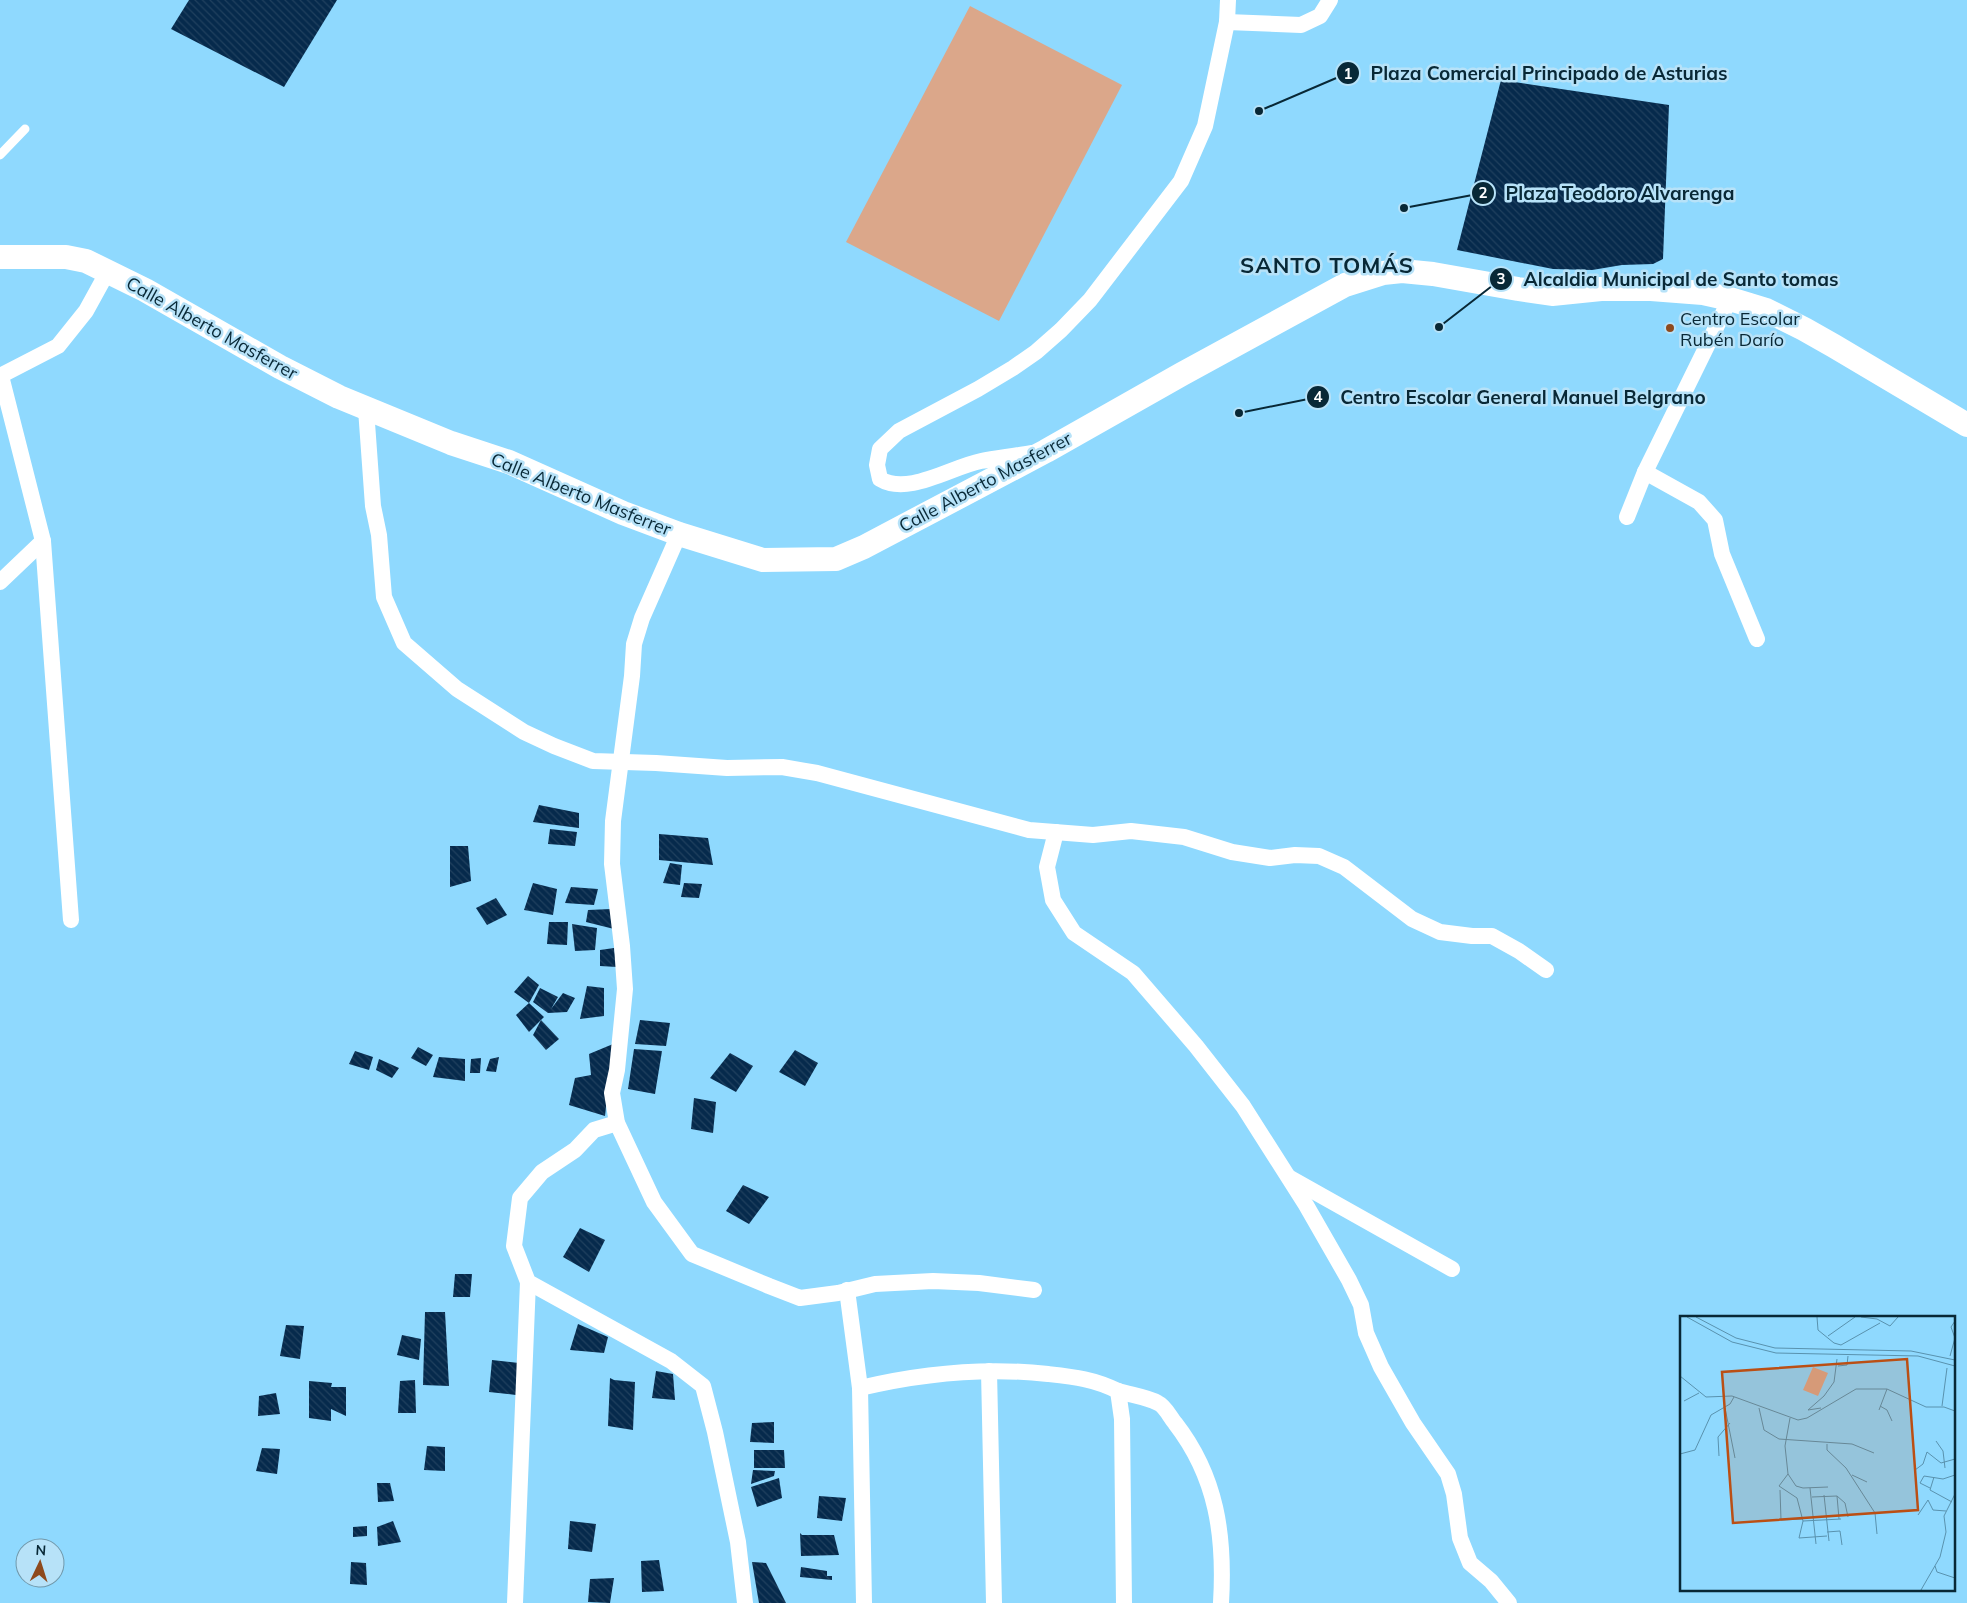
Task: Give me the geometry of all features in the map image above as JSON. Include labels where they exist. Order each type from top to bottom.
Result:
[{"type":"main road","name":"Calle Alberto Masferrer","points":[[0,257],[66,257],[86,261],[145,290],[280,367],[366,409],[451,443],[509,462],[623,513],[679,534],[763,560],[836,558],[864,547],[1046,451],[1344,285],[1383,273],[1402,271],[1433,274],[1552,294],[1601,289],[1651,289],[1702,293],[1730,299],[1766,310],[1819,338],[1967,425]]},
{"type":"street","points":[[1046,451],[980,461],[903,486],[888,484],[880,479],[877,465],[880,450],[899,431],[978,389],[1036,352],[1061,330],[1096,293],[1181,181],[1205,126],[1227,22],[1228,0]]},
{"type":"street","points":[[1227,22],[1301,25],[1320,16],[1330,0]]},
{"type":"street","points":[[71,920],[43,541],[1,376],[58,346],[86,311],[108,271]]},
{"type":"street","points":[[1626,516],[1645,472],[1730,299]]},
{"type":"street","points":[[366,409],[373,506],[379,535],[384,597],[404,644],[457,689],[524,732],[593,761],[727,768],[782,767],[817,773],[1029,830],[1093,835],[1131,831],[1184,837],[1232,852],[1270,858],[1295,855],[1319,856],[1344,867],[1412,919],[1440,932],[1472,936],[1492,936],[1519,951],[1546,970]]},
{"type":"street","points":[[1645,472],[1699,502],[1714,520],[1722,554],[1757,639]]},
{"type":"street","points":[[679,534],[642,618],[634,644],[632,676],[613,821],[612,864],[625,989],[617,1070],[612,1094],[617,1123],[654,1202],[692,1254],[800,1298],[875,1284],[933,1282],[979,1283],[1034,1290]]},
{"type":"street","points":[[0,582],[43,541]]},
{"type":"street","points":[[1056,832],[1047,866],[1053,900],[1074,933],[1133,973],[1196,1046],[1243,1106],[1306,1205],[1361,1305],[1366,1333],[1381,1367],[1413,1423],[1448,1474],[1454,1494],[1460,1538],[1470,1563],[1491,1581],[1509,1603]]},
{"type":"street","points":[[515,1603],[528,1282],[514,1246],[520,1198],[542,1172],[575,1150],[594,1130],[617,1123]]},
{"type":"street","points":[[1288,1177],[1452,1269]]},
{"type":"street","points":[[528,1282],[671,1361],[703,1386],[716,1432],[738,1542],[745,1603]]},
{"type":"street","points":[[847,1290],[860,1388],[864,1603]]},
{"type":"street","points":[[860,1388],[905,1377],[966,1371],[1014,1370],[1061,1375],[1098,1382],[1118,1391],[1160,1403],[1182,1432],[1206,1474],[1219,1521],[1223,1578],[1222,1603]]},
{"type":"street","points":[[988,1371],[994,1603]]},
{"type":"street","points":[[1118,1391],[1122,1419],[1124,1603]]},
{"type":"lane","points":[[0,155],[25,129]]},
{"type":"shaded area","points":[[970,6],[1122,85],[999,321],[846,242]]},
{"type":"building","points":[[189,0],[337,0],[284,87],[171,29]]},
{"type":"building","points":[[1501,80],[1669,105],[1663,259],[1653,264],[1622,265],[1592,270],[1553,269],[1457,250]]},
{"type":"building","points":[[539,805],[579,813],[579,828],[533,822]]},
{"type":"building","points":[[550,829],[577,832],[575,846],[548,844]]},
{"type":"building","points":[[659,834],[708,838],[713,865],[659,860]]},
{"type":"building","points":[[450,846],[468,846],[471,881],[450,887]]},
{"type":"building","points":[[670,863],[682,865],[680,885],[663,883]]},
{"type":"building","points":[[533,883],[557,889],[553,915],[524,910]]},
{"type":"building","points":[[684,883],[702,884],[699,898],[681,897]]},
{"type":"building","points":[[571,887],[598,889],[594,905],[565,903]]},
{"type":"building","points":[[496,898],[507,915],[487,925],[476,908]]},
{"type":"building","points":[[611,909],[614,929],[586,922],[588,910]]},
{"type":"building","points":[[549,922],[568,922],[567,945],[547,944]]},
{"type":"building","points":[[572,924],[597,928],[595,950],[575,951]]},
{"type":"building","points":[[614,948],[617,967],[600,966],[600,950]]},
{"type":"building","points":[[528,976],[539,985],[529,1003],[514,992]]},
{"type":"building","points":[[587,986],[604,988],[604,1016],[580,1019]]},
{"type":"building","points":[[540,988],[558,997],[551,1009],[563,993],[575,998],[567,1012],[548,1013],[533,1002]]},
{"type":"building","points":[[529,1003],[544,1017],[529,1032],[516,1015]]},
{"type":"building","points":[[541,1020],[559,1039],[546,1050],[533,1035]]},
{"type":"building","points":[[640,1020],[670,1023],[666,1046],[635,1044]]},
{"type":"building","points":[[613,1044],[605,1116],[569,1105],[575,1078],[591,1075],[589,1054]]},
{"type":"building","points":[[418,1047],[433,1055],[426,1066],[411,1058]]},
{"type":"building","points":[[634,1049],[662,1051],[655,1094],[628,1089]]},
{"type":"building","points":[[795,1050],[818,1063],[805,1086],[779,1072]]},
{"type":"building","points":[[355,1051],[373,1057],[369,1070],[349,1064]]},
{"type":"building","points":[[730,1053],[753,1066],[736,1092],[710,1078]]},
{"type":"building","points":[[439,1057],[465,1059],[465,1081],[433,1077]]},
{"type":"building","points":[[499,1057],[496,1072],[486,1071],[490,1059]]},
{"type":"building","points":[[481,1058],[480,1073],[470,1073],[471,1059]]},
{"type":"building","points":[[379,1059],[399,1068],[392,1078],[376,1070]]},
{"type":"building","points":[[694,1098],[716,1102],[713,1133],[691,1129]]},
{"type":"building","points":[[743,1185],[769,1197],[749,1224],[726,1211]]},
{"type":"building","points":[[580,1228],[605,1240],[589,1272],[563,1257]]},
{"type":"building","points":[[455,1274],[472,1274],[470,1297],[453,1297]]},
{"type":"building","points":[[425,1312],[445,1312],[449,1386],[423,1385]]},
{"type":"building","points":[[578,1324],[608,1337],[604,1353],[570,1350]]},
{"type":"building","points":[[286,1325],[304,1326],[300,1359],[280,1356]]},
{"type":"building","points":[[402,1335],[421,1339],[419,1360],[397,1355]]},
{"type":"building","points":[[492,1360],[519,1363],[516,1395],[489,1392]]},
{"type":"building","points":[[656,1371],[673,1374],[675,1400],[652,1398]]},
{"type":"building","points":[[610,1378],[635,1382],[633,1430],[608,1426]]},
{"type":"building","points":[[415,1380],[416,1413],[398,1413],[400,1381]]},
{"type":"building","points":[[309,1381],[332,1383],[331,1387],[346,1387],[346,1416],[331,1409],[331,1421],[309,1418]]},
{"type":"building","points":[[276,1393],[280,1414],[258,1416],[259,1396]]},
{"type":"building","points":[[774,1422],[774,1443],[750,1442],[752,1423]]},
{"type":"building","points":[[427,1446],[445,1447],[445,1471],[424,1470]]},
{"type":"building","points":[[262,1448],[280,1449],[277,1474],[256,1471]]},
{"type":"building","points":[[754,1450],[784,1450],[785,1468],[754,1468]]},
{"type":"building","points":[[753,1470],[775,1471],[774,1476],[751,1484]]},
{"type":"building","points":[[779,1478],[782,1498],[757,1507],[751,1487]]},
{"type":"building","points":[[377,1483],[390,1483],[394,1501],[378,1502]]},
{"type":"building","points":[[819,1496],[846,1498],[842,1521],[817,1518]]},
{"type":"building","points":[[393,1521],[401,1542],[378,1546],[377,1527]]},
{"type":"building","points":[[570,1521],[596,1524],[592,1552],[568,1549]]},
{"type":"building","points":[[367,1526],[367,1536],[353,1537],[353,1527]]},
{"type":"building","points":[[800,1533],[802,1535],[834,1535],[839,1555],[801,1556]]},
{"type":"building","points":[[659,1560],[664,1591],[642,1592],[641,1561]]},
{"type":"building","points":[[351,1562],[366,1563],[367,1585],[350,1584]]},
{"type":"building","points":[[752,1562],[766,1563],[786,1603],[759,1603]]},
{"type":"building","points":[[801,1567],[827,1571],[827,1576],[832,1576],[832,1580],[800,1577]]},
{"type":"building","points":[[614,1578],[610,1603],[588,1602],[590,1579]]},
{"type":"place","name":"Plaza Comercial Principado de Asturias","points":[[1259,111]]},
{"type":"place","name":"Plaza Teodoro Alvarenga","points":[[1404,208]]},
{"type":"place","name":"Alcaldia Municipal de Santo tomas","points":[[1439,327]]},
{"type":"place","name":"Centro Escolar Rubén Darío","points":[[1670,328]]},
{"type":"place","name":"Centro Escolar General Manuel Belgrano","points":[[1239,413]]},
{"type":"district","name":"SANTO TOMÁS","points":[[1327,265]]}]
